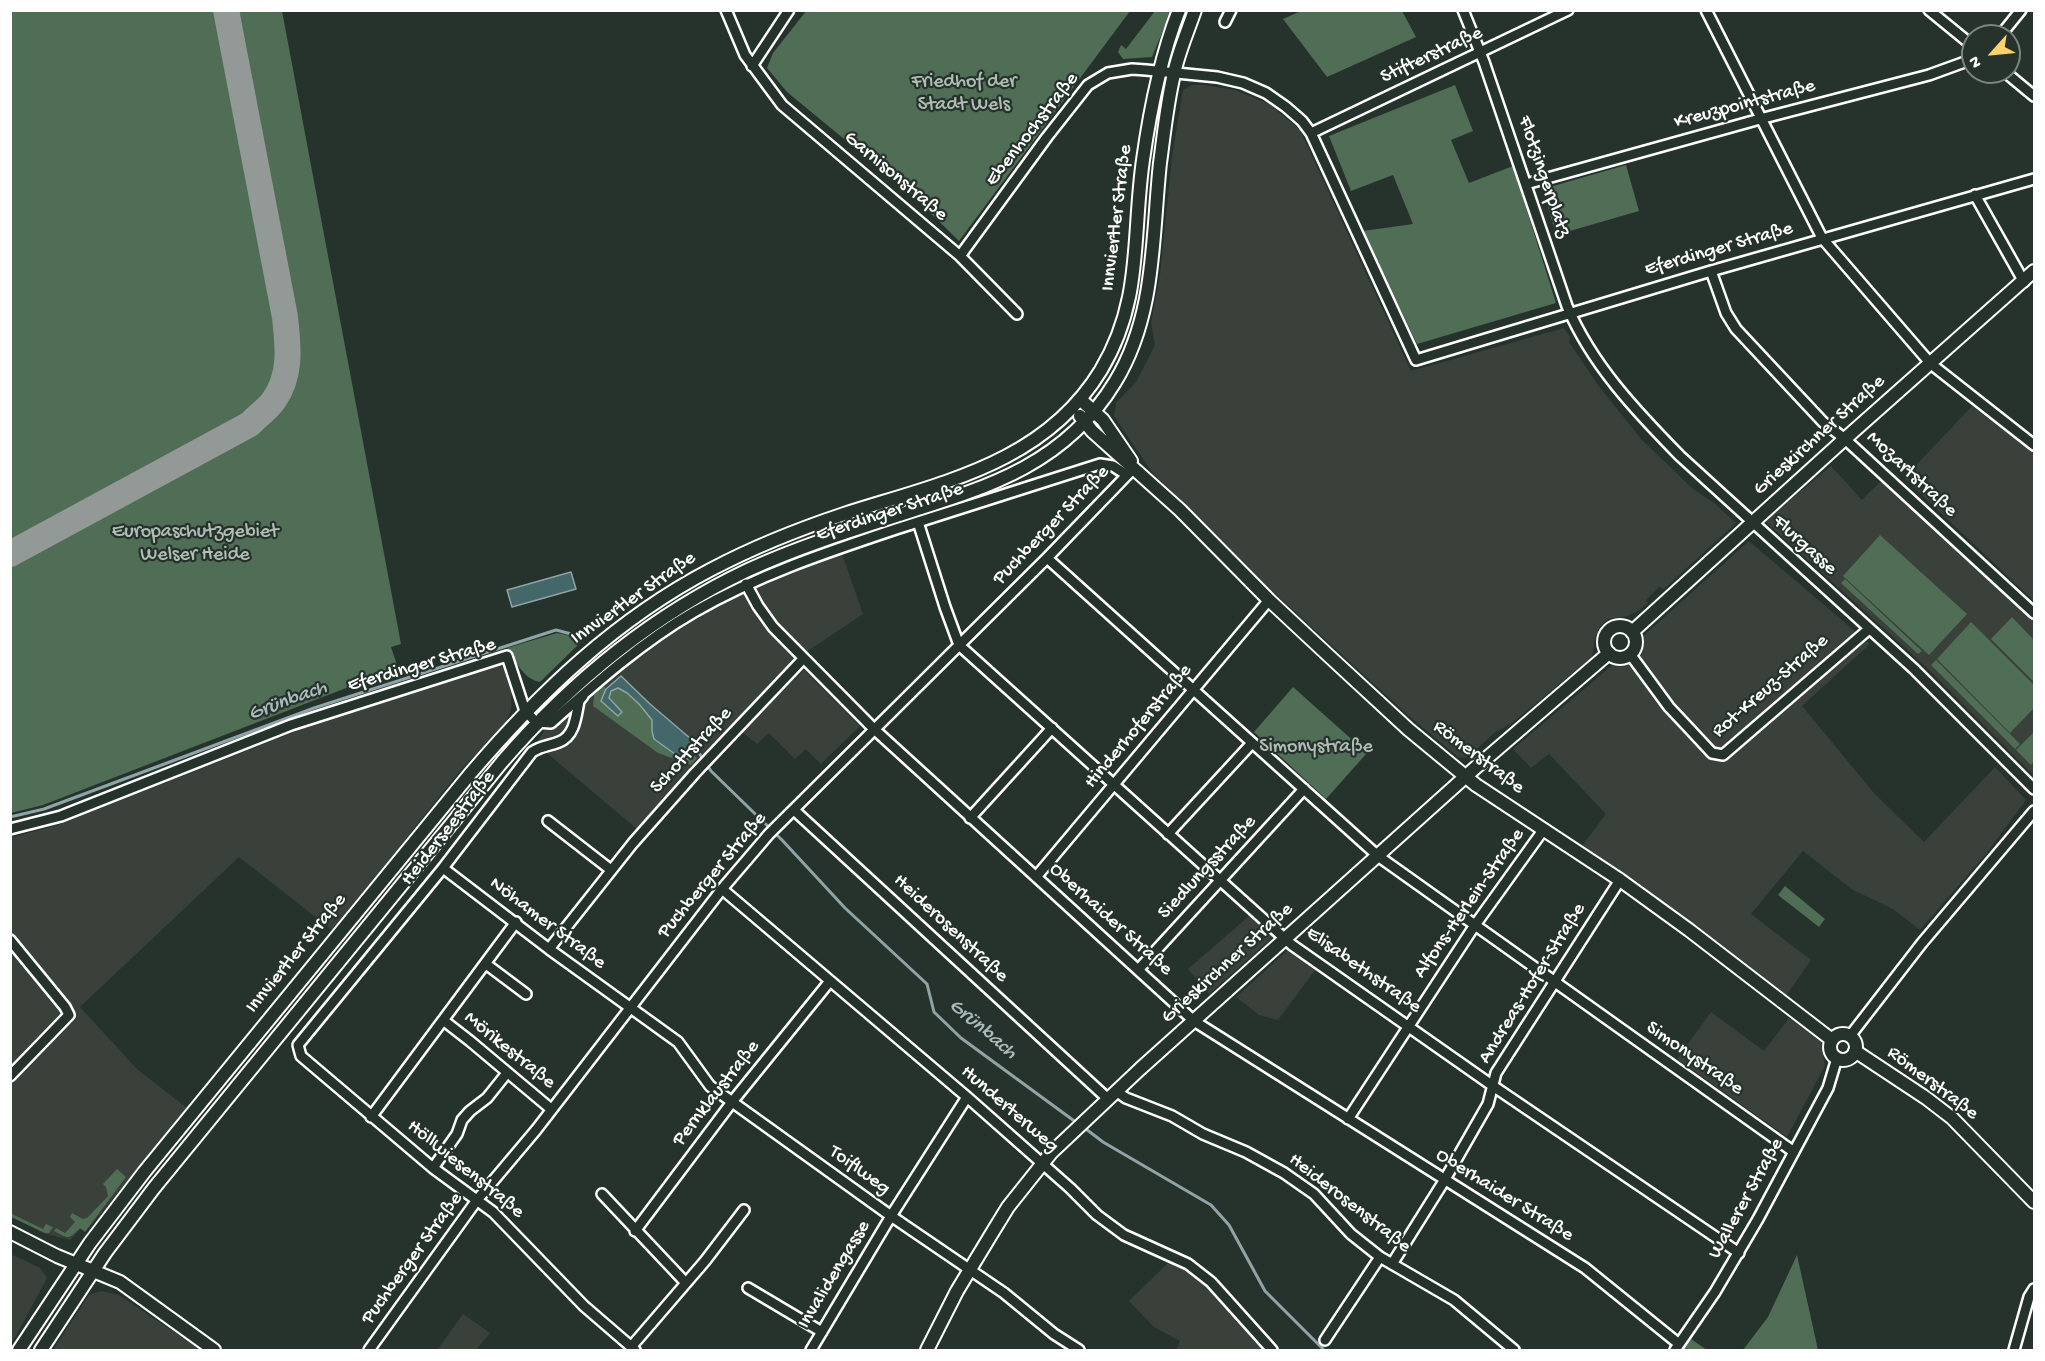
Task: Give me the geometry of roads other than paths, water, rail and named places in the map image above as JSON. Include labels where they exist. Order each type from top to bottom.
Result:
[{"type":"main road","name":"Innviertler Straße","points":[[19,1350],[76,1263],[144,1171],[470,774],[525,711],[578,661],[615,631],[667,595],[711,569],[811,526],[938,485],[994,463],[1035,441],[1078,403],[1100,372],[1114,345],[1127,307],[1136,262],[1143,161],[1160,72],[1179,10]]},
{"type":"main road","name":"Innviertler Straße","points":[[41,1350],[94,1270],[154,1188],[536,722],[592,672],[677,609],[720,584],[750,569],[817,542],[1004,479],[1055,449],[1095,412],[1115,382],[1130,351],[1145,302],[1153,263],[1160,164],[1174,74],[1196,10]]},
{"type":"main road","name":"Grieskirchner Straße","points":[[1632,632],[2034,271]]},
{"type":"main road","name":"Römerstraße","points":[[1078,403],[1095,412],[1120,442],[1131,471]]},
{"type":"main road","name":"Römerstraße","points":[[1078,403],[1084,423],[1117,454],[1131,471],[1180,510],[1269,600],[1408,729],[1466,777],[1620,880],[1832,1040]]},
{"type":"main road","points":[[1615,626],[1625,627],[1632,632],[1636,639],[1635,648],[1630,654],[1622,658],[1609,653],[1604,644],[1606,634],[1610,629],[1615,626]]},
{"type":"main road","name":"Grieskirchner Straße","points":[[927,1350],[970,1269],[1008,1207],[1042,1163],[1084,1121],[1194,1021],[1466,777],[1609,653]]},
{"type":"main road","points":[[1841,1034],[1850,1036],[1855,1043],[1855,1051],[1846,1059],[1837,1058],[1830,1049],[1832,1040],[1841,1034]]},
{"type":"main road","name":"Römerstraße","points":[[1855,1051],[1952,1118],[2034,1202]]},
{"type":"main road","points":[[10,1232],[57,1256],[120,1282],[214,1350]]},
{"type":"street","name":"Garnisonstraße","points":[[726,10],[745,55],[782,105],[960,256],[1017,314]]},
{"type":"street","points":[[752,66],[789,10]]},
{"type":"street","points":[[1225,22],[1231,10]]},
{"type":"street","name":"Flotzingerplatz","points":[[1463,10],[1481,53],[1570,313]]},
{"type":"street","name":"Stifterstraße","points":[[1311,133],[1568,10]]},
{"type":"street","points":[[1706,10],[1822,238],[1931,364],[2034,445]]},
{"type":"street","points":[[1929,10],[1961,36]]},
{"type":"street","points":[[2010,24],[2021,10]]},
{"type":"street","name":"Kreuzpointstraße","points":[[1526,184],[1929,75],[1961,63]]},
{"type":"street","name":"Ebenhochstraße","points":[[960,256],[1088,85],[1098,78],[1119,70],[1132,69],[1217,77],[1243,83],[1266,93],[1302,121],[1311,133]]},
{"type":"street","points":[[2020,84],[2034,96]]},
{"type":"street","name":"Eferdinger Straße","points":[[1311,133],[1416,360],[1822,238],[2034,178]]},
{"type":"street","points":[[1975,195],[2024,282]]},
{"type":"street","name":"Mozartstraße","points":[[1711,271],[1726,313],[1736,329],[1823,422],[1845,439],[2034,614]]},
{"type":"street","name":"Flurgasse","points":[[1570,313],[1601,367],[1629,403],[1680,456],[1914,669],[2034,789]]},
{"type":"street","name":"Eferdinger Straße","points":[[586,692],[655,637],[692,613],[746,584],[804,560],[1100,464],[1131,471]]},
{"type":"street","name":"Puchberger Straße","points":[[369,1350],[477,1200],[723,889],[772,831],[1047,558],[1131,471]]},
{"type":"street","name":"Elisabethstraße","points":[[918,522],[959,645],[1168,834],[1286,939],[1493,1086],[1739,1253]]},
{"type":"street","name":"Simonystraße","points":[[1047,558],[1378,856],[1794,1152]]},
{"type":"street","name":"Oberhaider Straße","points":[[746,584],[773,627],[874,729],[1194,1021],[1585,1268],[1677,1347]]},
{"type":"street","name":"Hinderhoferstraße","points":[[1036,877],[1269,600]]},
{"type":"street","name":"Rot-Kreuz-Straße","points":[[1630,654],[1669,707],[1712,753],[1723,755],[1869,629]]},
{"type":"street","name":"Eferdinger Straße","points":[[10,829],[61,816],[291,725],[507,656],[525,711],[536,722]]},
{"type":"street","name":"Schottstraße","points":[[549,949],[633,843],[803,659]]},
{"type":"street","points":[[536,722],[551,723],[586,692]]},
{"type":"street","name":"Heiderseestraße","points":[[298,1045],[442,868],[532,752],[540,746],[560,742],[571,733],[579,701],[586,692]]},
{"type":"street","points":[[970,818],[1052,728]]},
{"type":"street","points":[[1168,834],[1252,742]]},
{"type":"street","name":"Siedlungsstraße","points":[[1138,970],[1304,789]]},
{"type":"street","name":"Heiderosenstraße","points":[[794,810],[1112,1095],[1172,1116],[1203,1134],[1246,1152],[1284,1173],[1314,1194],[1351,1234],[1380,1257],[1454,1300],[1514,1350]]},
{"type":"street","points":[[1850,1036],[1922,943],[2034,812]]},
{"type":"street","points":[[548,821],[611,870]]},
{"type":"street","name":"Alfons-Herlein-Straße","points":[[1348,1119],[1474,925],[1544,830]]},
{"type":"street","name":"Nöhamer Straße","points":[[442,868],[631,1008]]},
{"type":"street","name":"Andreas-Hofer-Straße","points":[[1392,1264],[1488,1104],[1496,1073],[1620,880]]},
{"type":"street","name":"Hunderterweg","points":[[723,889],[967,1096],[1097,1215],[1124,1235],[1188,1264],[1211,1282],[1272,1350]]},
{"type":"street","points":[[371,1117],[516,922]]},
{"type":"street","points":[[10,940],[65,1007],[69,1015],[10,1076]]},
{"type":"street","points":[[486,964],[526,994]]},
{"type":"street","name":"Pernklaustraße","points":[[635,1231],[732,1102],[830,981]]},
{"type":"street","name":"Toiflweg","points":[[631,1008],[678,1042],[710,1086],[891,1216],[1004,1293],[1054,1334],[1079,1350]]},
{"type":"street","name":"Mörikestraße","points":[[443,1020],[551,1109]]},
{"type":"street","name":"Höllwiesenstraße","points":[[298,1045],[301,1056],[371,1117],[433,1168],[493,1212],[584,1306],[633,1349]]},
{"type":"street","name":"Wallerer Straße","points":[[1677,1347],[1739,1253],[1828,1088],[1837,1058]]},
{"type":"street","points":[[433,1168],[457,1134],[462,1120],[487,1098],[507,1073]]},
{"type":"street","name":"Invalidengasse","points":[[811,1350],[891,1216],[967,1096]]},
{"type":"street","points":[[602,1194],[685,1282]]},
{"type":"street","points":[[633,1349],[744,1210]]},
{"type":"street","points":[[1325,1340],[1380,1257]]},
{"type":"street","points":[[748,1288],[822,1332]]},
{"type":"street","points":[[2013,1350],[2029,1297],[2034,1289]]},
{"type":"water","points":[[571,572],[576,589],[512,607],[507,590]]},
{"type":"water","points":[[621,676],[698,745],[689,759],[679,757],[654,739],[652,720],[627,693],[618,688],[611,691],[609,698],[622,712],[618,716],[601,701],[606,689]]},
{"type":"waterway","name":"Grünbach","points":[[10,817],[44,809],[314,708],[556,630],[579,636]]},
{"type":"waterway","name":"Grünbach","points":[[695,747],[711,771],[782,840],[845,908],[927,984],[934,1012],[961,1038],[1077,1123]]},
{"type":"waterway","name":"Grünbach","points":[[1082,1126],[1103,1142],[1211,1205],[1229,1225],[1265,1291],[1324,1350]]},
{"type":"park label","name":"Friedhof der Stadt Wels","points":[[964,94]]},
{"type":"park label","name":"Europaschutzgebiet Welser Heide","points":[[195,544]]}]
